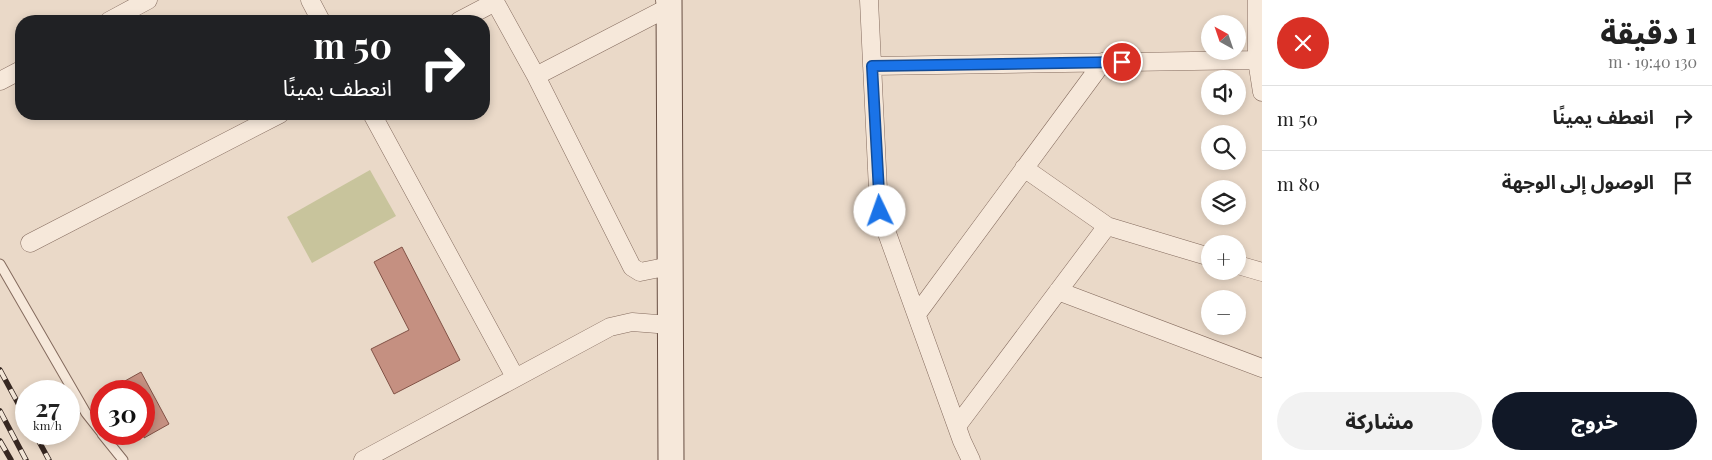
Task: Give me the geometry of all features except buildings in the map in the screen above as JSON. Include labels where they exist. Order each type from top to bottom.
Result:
[{"type":"street","points":[[120,15],[148,0]]},
{"type":"street","points":[[310,0],[319,15]]},
{"type":"street","points":[[869,0],[880,211],[916,314],[971,460]]},
{"type":"street","points":[[1257,0],[1256,60],[1262,92]]},
{"type":"street","points":[[470,15],[495,1],[536,76],[632,267],[640,272],[670,266]]},
{"type":"street","points":[[536,76],[668,2],[671,460]]},
{"type":"street","points":[[872,66],[1256,60]]},
{"type":"street","points":[[916,314],[1103,62]]},
{"type":"street","points":[[0,81],[15,73]]},
{"type":"street","points":[[30,243],[268,120]]},
{"type":"street","points":[[375,120],[515,377]]},
{"type":"street","points":[[1024,168],[1107,226],[1201,254]]},
{"type":"street","points":[[957,426],[1107,226]]},
{"type":"street","points":[[1246,267],[1262,272]]},
{"type":"street","points":[[1058,291],[1262,368]]},
{"type":"street","points":[[363,460],[610,327],[632,322],[670,325]]},
{"type":"lane","points":[[0,264],[90,418]]},
{"type":"lane","points":[[111,445],[123,460]]},
{"type":"shaded area","points":[[370,170],[396,216],[312,263],[287,217]]},
{"type":"railway","points":[[0,370],[15,398]]},
{"type":"railway","points":[[0,411],[26,460]]},
{"type":"railway","points":[[0,441],[11,460]]},
{"type":"railway","points":[[41,445],[49,460]]},
{"type":"route","points":[[880,211],[872,66],[1122,62]]}]
